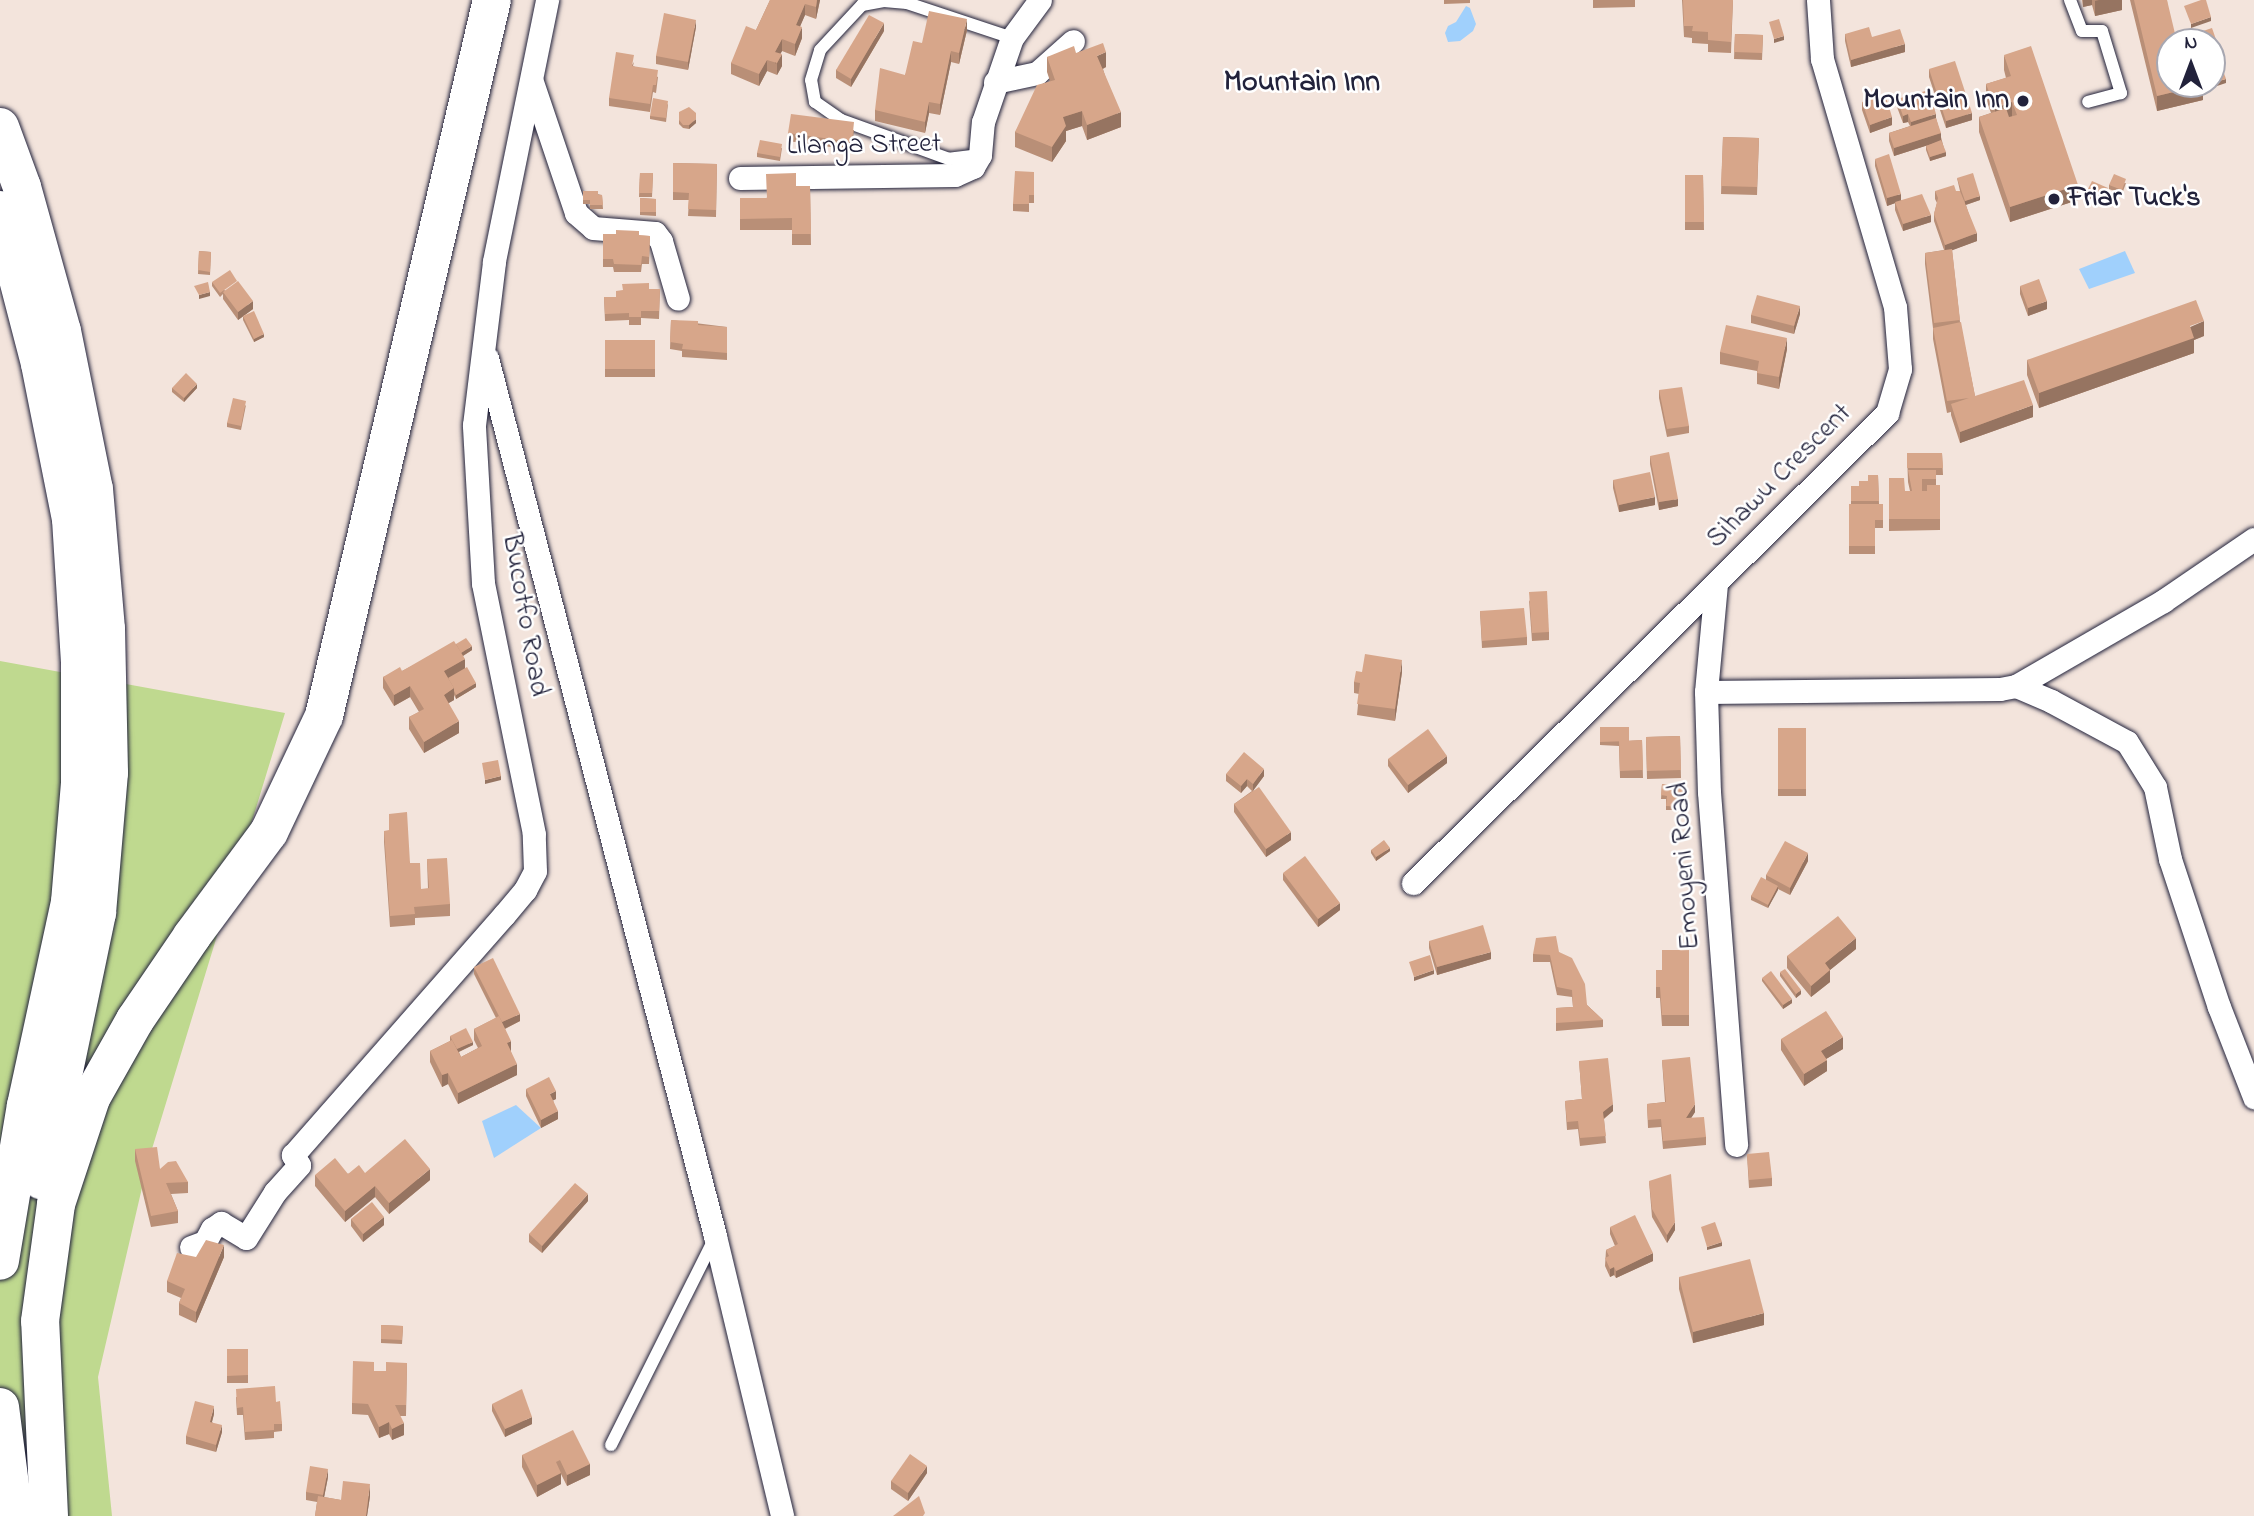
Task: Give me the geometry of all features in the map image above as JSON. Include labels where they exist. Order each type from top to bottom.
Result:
[{"type":"highway","points":[[49,1516],[40,1321],[56,1204],[98,1087],[156,988],[268,832],[324,716],[492,0]]},
{"type":"highway","points":[[0,128],[22,187],[62,331],[94,489],[106,629],[109,773],[97,913],[34,1212],[26,1318],[30,1437],[42,1516]]},
{"type":"highway","points":[[0,210],[40,364],[71,519],[80,676],[79,783],[70,902],[26,1105],[0,1261]]},
{"type":"highway","points":[[0,1407],[14,1516]]},
{"type":"street","name":"Bucotfo Road","points":[[191,1247],[205,1242],[212,1229],[221,1223],[246,1238],[275,1192],[299,1165],[293,1155],[504,915],[525,890],[535,871],[534,834],[483,583],[474,425],[494,261],[547,0]]},
{"type":"street","name":"Lilanga Street","points":[[740,178],[955,175],[973,167],[980,155],[983,122],[995,82],[1012,37],[1040,0]]},
{"type":"street","name":"Sihawu Crescent","points":[[1413,883],[1887,413],[1900,369],[1895,307],[1822,59],[1818,0]]},
{"type":"street","points":[[995,82],[1037,73],[1073,41]]},
{"type":"street","points":[[531,79],[576,214],[593,228],[655,233],[661,241],[678,299]]},
{"type":"street","points":[[484,348],[715,1236],[782,1516]]},
{"type":"street","points":[[1706,692],[2000,689],[2016,686],[2163,601],[2254,538]]},
{"type":"street","name":"Emoyeni Road","points":[[1716,584],[1706,692],[1709,792],[1736,1145]]},
{"type":"street","points":[[2016,686],[2051,701],[2126,743],[2155,787],[2169,859],[2219,1007],[2254,1097]]},
{"type":"lane","points":[[2070,0],[2082,31],[2102,31],[2120,93],[2088,102]]},
{"type":"lane","points":[[980,155],[949,159],[841,120],[815,102],[811,80],[820,50],[862,5],[884,1],[907,3],[1012,37]]},
{"type":"lane","points":[[611,1445],[715,1236]]},
{"type":"green space","points":[[0,661],[285,713],[148,1162],[98,1377],[112,1516],[0,1516]]},
{"type":"water","points":[[1466,6],[1470,8],[1476,24],[1473,31],[1460,41],[1448,42],[1445,33],[1448,26],[1456,22]]},
{"type":"water","points":[[2125,251],[2135,273],[2089,289],[2079,269]]},
{"type":"water","points":[[516,1105],[541,1128],[494,1158],[482,1121]]},
{"type":"building","points":[[770,0],[817,0],[816,7],[805,4],[796,25],[802,27],[795,44],[782,39],[775,52],[782,54],[777,63],[767,60],[759,74],[731,63],[746,26],[756,30]]},
{"type":"building","points":[[1683,0],[1733,0],[1731,42],[1708,40],[1708,32],[1692,31],[1693,26],[1684,26]]},
{"type":"building","points":[[2134,0],[2167,0],[2174,28],[2156,28],[2156,92]]},
{"type":"building","points":[[2206,0],[2211,17],[2191,24],[2184,6]]},
{"type":"building","points":[[929,11],[967,19],[959,53],[951,51],[940,104],[929,102],[925,122],[875,110],[880,68],[905,75],[913,41],[922,43]]},
{"type":"building","points":[[664,13],[696,20],[688,62],[656,56]]},
{"type":"building","points":[[869,15],[884,23],[851,79],[836,70]]},
{"type":"building","points":[[1779,19],[1784,36],[1774,39],[1769,22]]},
{"type":"building","points":[[1869,27],[1872,37],[1900,29],[1905,44],[1851,60],[1845,34]]},
{"type":"building","points":[[1735,34],[1763,35],[1762,53],[1734,52]]},
{"type":"building","points":[[1103,43],[1106,52],[1097,56],[1121,112],[1087,125],[1082,111],[1063,117],[1066,126],[1052,147],[1015,132],[1037,85],[1055,80],[1047,57],[1074,46],[1076,53]]},
{"type":"building","points":[[2031,46],[2078,185],[2010,207],[1979,117],[2006,108],[2009,117],[2017,115],[2012,102],[1995,108],[1986,84],[2011,76],[2004,55]]},
{"type":"building","points":[[616,52],[634,55],[632,66],[658,70],[650,104],[609,98]]},
{"type":"building","points":[[1955,61],[1972,113],[1946,121],[1929,69]]},
{"type":"building","points":[[1929,90],[1936,114],[1911,122],[1908,114],[1903,116],[1897,99]]},
{"type":"building","points":[[1885,94],[1892,117],[1870,125],[1862,102]]},
{"type":"building","points":[[653,98],[668,101],[666,118],[650,116]]},
{"type":"building","points":[[689,107],[696,113],[696,119],[689,125],[683,125],[679,120],[679,112]]},
{"type":"building","points":[[791,114],[854,122],[852,142],[788,133]]},
{"type":"building","points":[[1936,118],[1941,133],[1894,148],[1889,133]]},
{"type":"building","points":[[1723,137],[1759,138],[1757,187],[1721,186]]},
{"type":"building","points":[[760,140],[782,144],[780,157],[757,153]]},
{"type":"building","points":[[1941,140],[1946,152],[1930,157],[1926,146]]},
{"type":"building","points":[[1889,154],[1901,194],[1887,198],[1875,159]]},
{"type":"building","points":[[673,163],[717,164],[716,210],[688,209],[689,193],[673,192]]},
{"type":"building","points":[[1015,171],[1034,172],[1034,195],[1029,195],[1029,204],[1013,204]]},
{"type":"building","points":[[640,173],[653,173],[652,193],[639,193]]},
{"type":"building","points":[[796,173],[796,186],[810,186],[811,234],[792,234],[792,218],[740,219],[740,198],[767,198],[766,174]]},
{"type":"building","points":[[1973,173],[1980,196],[1965,201],[1957,178]]},
{"type":"building","points":[[2114,174],[2126,179],[2122,190],[2109,185]]},
{"type":"building","points":[[1685,175],[1703,175],[1704,222],[1685,222]]},
{"type":"building","points":[[2092,181],[2108,188],[2103,200],[2086,193]]},
{"type":"building","points":[[1954,185],[1956,191],[1960,191],[1977,233],[1945,245],[1934,214],[1938,198],[1935,191]]},
{"type":"building","points":[[583,191],[598,191],[598,195],[602,195],[603,205],[590,205],[590,200],[583,200]]},
{"type":"building","points":[[1922,194],[1931,215],[1903,224],[1895,202]]},
{"type":"building","points":[[640,198],[656,199],[656,212],[640,212]]},
{"type":"building","points":[[616,230],[639,231],[639,235],[650,236],[649,257],[642,256],[641,265],[614,264],[613,259],[603,259],[603,234],[616,234]]},
{"type":"building","points":[[1952,249],[1960,320],[1934,323],[1925,253]]},
{"type":"building","points":[[199,251],[211,252],[210,272],[198,270]]},
{"type":"building","points":[[230,270],[237,281],[220,293],[212,282]]},
{"type":"building","points":[[2039,279],[2047,301],[2028,308],[2020,286]]},
{"type":"building","points":[[238,281],[253,301],[238,312],[223,292]]},
{"type":"building","points":[[208,282],[210,292],[199,295],[194,286]]},
{"type":"building","points":[[649,283],[649,289],[660,289],[659,311],[641,311],[641,317],[629,317],[629,313],[605,314],[604,297],[616,297],[616,291],[623,290],[622,284]]},
{"type":"building","points":[[1757,295],[1800,306],[1794,326],[1751,315]]},
{"type":"building","points":[[2196,300],[2204,321],[2190,326],[2194,338],[2039,393],[2027,360]]},
{"type":"building","points":[[254,311],[264,334],[254,339],[243,316]]},
{"type":"building","points":[[671,320],[698,321],[698,325],[727,327],[727,353],[682,349],[683,344],[670,342]]},
{"type":"building","points":[[1961,322],[1975,396],[2024,380],[2033,405],[1960,432],[1951,404],[1969,398],[1947,401],[1933,328]]},
{"type":"building","points":[[1726,325],[1787,338],[1779,377],[1757,373],[1759,361],[1720,352]]},
{"type":"building","points":[[605,340],[655,340],[655,369],[605,369]]},
{"type":"building","points":[[186,373],[197,384],[184,398],[172,388]]},
{"type":"building","points":[[1682,387],[1689,426],[1667,429],[1659,390]]},
{"type":"building","points":[[233,398],[246,401],[241,426],[227,423]]},
{"type":"building","points":[[1669,452],[1678,499],[1659,502],[1650,456]]},
{"type":"building","points":[[1907,453],[1942,453],[1943,468],[1907,468]]},
{"type":"building","points":[[1908,470],[1936,470],[1936,479],[1922,479],[1922,491],[1927,491],[1927,485],[1940,485],[1940,519],[1889,519],[1889,478],[1904,478],[1905,491],[1912,491]]},
{"type":"building","points":[[1650,472],[1655,497],[1619,505],[1613,480]]},
{"type":"building","points":[[1868,475],[1878,475],[1879,501],[1851,501],[1851,486],[1859,486],[1859,481],[1868,481]]},
{"type":"building","points":[[1849,504],[1883,504],[1883,520],[1875,520],[1875,546],[1849,546]]},
{"type":"building","points":[[1547,591],[1549,632],[1532,633],[1529,592]]},
{"type":"building","points":[[1524,608],[1527,637],[1482,641],[1480,611]]},
{"type":"building","points":[[466,638],[472,646],[461,653],[456,644]]},
{"type":"building","points":[[454,641],[465,659],[444,671],[454,688],[444,695],[459,721],[424,742],[409,717],[424,709],[410,686],[394,695],[383,677],[400,667],[402,671]]},
{"type":"building","points":[[1365,654],[1402,660],[1395,709],[1357,704],[1360,683],[1354,682],[1356,671],[1362,672]]},
{"type":"building","points":[[467,667],[476,683],[456,695],[448,678]]},
{"type":"building","points":[[1600,727],[1629,727],[1629,741],[1600,742]]},
{"type":"building","points":[[1778,728],[1806,728],[1806,789],[1778,789]]},
{"type":"building","points":[[1428,729],[1447,756],[1408,785],[1388,759]]},
{"type":"building","points":[[1680,736],[1681,770],[1647,771],[1646,737]]},
{"type":"building","points":[[1642,740],[1643,770],[1620,771],[1619,741]]},
{"type":"building","points":[[1244,752],[1264,769],[1253,784],[1247,779],[1241,786],[1226,774]]},
{"type":"building","points":[[498,760],[501,776],[485,780],[482,763]]},
{"type":"building","points":[[1662,784],[1683,785],[1682,807],[1666,806],[1667,796],[1661,795]]},
{"type":"building","points":[[1259,787],[1291,832],[1266,849],[1234,804]]},
{"type":"building","points":[[407,812],[410,863],[420,863],[421,889],[429,888],[427,859],[447,858],[450,904],[414,907],[415,914],[390,916],[384,831],[389,830],[389,814]]},
{"type":"building","points":[[1384,840],[1390,848],[1376,857],[1371,850]]},
{"type":"building","points":[[1785,841],[1808,853],[1790,888],[1766,875]]},
{"type":"building","points":[[1305,856],[1340,903],[1318,919],[1283,873]]},
{"type":"building","points":[[1761,877],[1778,886],[1768,905],[1751,896]]},
{"type":"building","points":[[1838,916],[1856,938],[1825,963],[1830,970],[1811,986],[1787,956]]},
{"type":"building","points":[[1483,925],[1491,952],[1437,967],[1429,941]]},
{"type":"building","points":[[1556,936],[1559,952],[1572,958],[1585,984],[1587,1005],[1603,1020],[1556,1023],[1556,1008],[1573,1007],[1572,990],[1557,987],[1550,955],[1533,954],[1536,938]]},
{"type":"building","points":[[1662,950],[1689,950],[1689,1015],[1662,1015],[1660,987],[1656,987],[1656,970],[1662,970]]},
{"type":"building","points":[[1430,955],[1434,970],[1414,977],[1409,962]]},
{"type":"building","points":[[493,958],[520,1014],[502,1022],[474,967]]},
{"type":"building","points":[[1785,969],[1801,990],[1796,994],[1780,972]]},
{"type":"building","points":[[1771,971],[1792,999],[1783,1005],[1762,978]]},
{"type":"building","points":[[1826,1011],[1843,1037],[1821,1051],[1827,1060],[1804,1074],[1781,1039]]},
{"type":"building","points":[[499,1016],[511,1041],[507,1043],[517,1064],[458,1093],[448,1073],[442,1075],[430,1051],[452,1040],[461,1057],[482,1046],[474,1029]]},
{"type":"building","points":[[466,1028],[473,1042],[457,1049],[450,1036]]},
{"type":"building","points":[[1690,1057],[1695,1104],[1686,1118],[1704,1117],[1706,1137],[1663,1141],[1661,1119],[1648,1120],[1647,1104],[1666,1102],[1662,1060]]},
{"type":"building","points":[[1608,1058],[1613,1104],[1603,1112],[1606,1136],[1580,1138],[1578,1121],[1567,1122],[1565,1101],[1582,1099],[1579,1061]]},
{"type":"building","points":[[549,1077],[556,1091],[550,1094],[558,1111],[541,1120],[526,1089]]},
{"type":"building","points":[[405,1139],[430,1169],[389,1203],[375,1186],[345,1211],[315,1175],[335,1158],[348,1174],[359,1165],[365,1173]]},
{"type":"building","points":[[157,1147],[160,1169],[168,1162],[176,1161],[188,1182],[166,1183],[178,1211],[151,1216],[135,1149]]},
{"type":"building","points":[[1769,1152],[1772,1178],[1749,1180],[1747,1154]]},
{"type":"building","points":[[1671,1174],[1675,1222],[1667,1235],[1652,1209],[1649,1181]]},
{"type":"building","points":[[575,1183],[588,1194],[542,1246],[529,1234]]},
{"type":"building","points":[[372,1202],[384,1217],[363,1234],[351,1219]]},
{"type":"building","points":[[1635,1215],[1653,1253],[1616,1271],[1614,1267],[1610,1269],[1605,1258],[1609,1256],[1606,1250],[1618,1244],[1610,1227]]},
{"type":"building","points":[[1715,1222],[1722,1242],[1707,1247],[1701,1227]]},
{"type":"building","points":[[206,1240],[224,1245],[196,1312],[179,1303],[185,1289],[167,1281],[177,1253],[196,1257]]},
{"type":"building","points":[[1750,1259],[1764,1313],[1693,1332],[1679,1277]]},
{"type":"building","points":[[381,1325],[403,1326],[402,1340],[381,1339]]},
{"type":"building","points":[[227,1349],[248,1349],[248,1375],[227,1376]]},
{"type":"building","points":[[353,1361],[374,1362],[374,1371],[386,1371],[386,1362],[407,1363],[406,1405],[395,1405],[404,1423],[392,1429],[389,1422],[379,1427],[368,1404],[352,1403]]},
{"type":"building","points":[[275,1386],[276,1402],[280,1401],[282,1424],[274,1424],[274,1430],[245,1432],[243,1407],[237,1408],[236,1389]]},
{"type":"building","points":[[522,1389],[532,1417],[505,1429],[492,1404]]},
{"type":"building","points":[[195,1401],[214,1406],[210,1422],[222,1425],[216,1445],[186,1436]]},
{"type":"building","points":[[573,1430],[590,1464],[567,1475],[560,1460],[556,1462],[561,1473],[537,1485],[522,1455]]},
{"type":"building","points":[[910,1454],[927,1466],[908,1493],[891,1481]]},
{"type":"building","points":[[310,1466],[328,1469],[323,1495],[306,1492]]},
{"type":"building","points":[[343,1481],[370,1484],[366,1516],[315,1516],[318,1496],[341,1500]]},
{"type":"building","points":[[919,1496],[925,1513],[923,1516],[893,1516]]},
{"type":"place","name":"Mountain Inn","points":[[2023,101]]},
{"type":"place","name":"Friar Tuck's","points":[[2054,199]]},
{"type":"district","name":"Mountain Inn","points":[[1302,83]]}]
